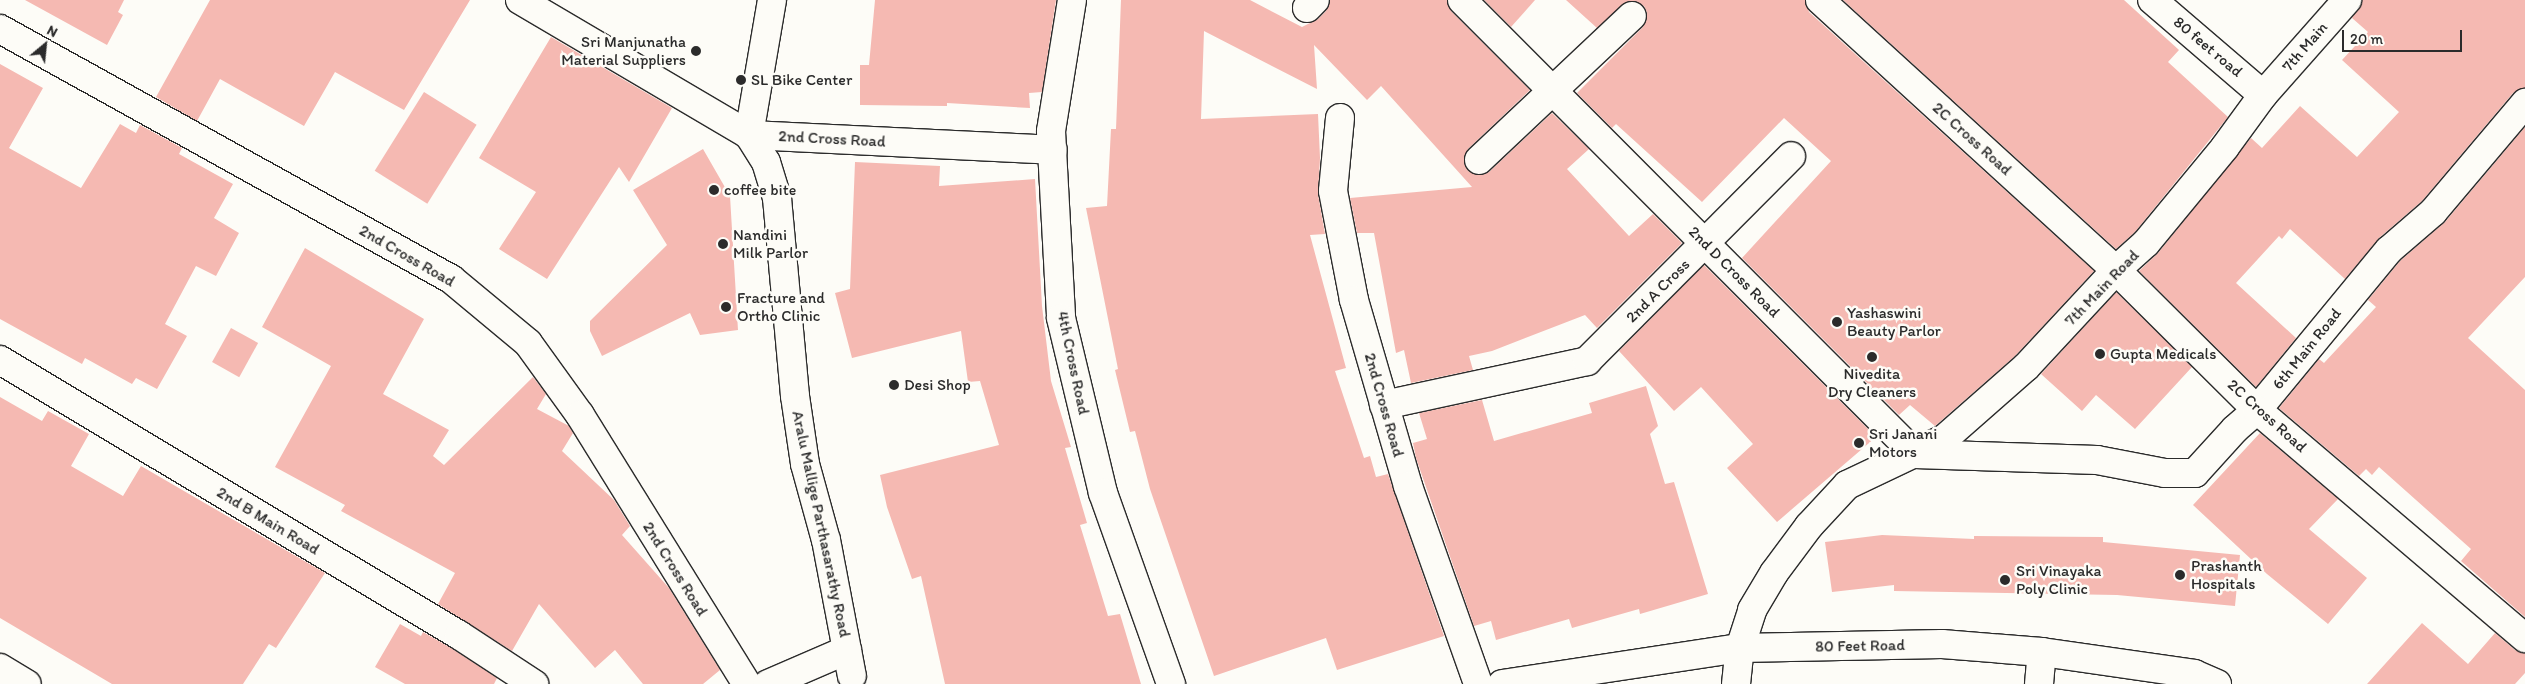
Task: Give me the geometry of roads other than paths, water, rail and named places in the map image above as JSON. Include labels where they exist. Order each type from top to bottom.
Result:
[{"type":"street","name":"Aralu Mallige Parthasarathy Road","points":[[520,0],[749,135],[766,162],[777,198],[795,396],[806,464],[826,540],[852,674]]},
{"type":"street","points":[[749,135],[772,0]]},
{"type":"street","name":"4th Cross Road","points":[[1072,0],[1052,131],[1061,318],[1103,493],[1171,684]]},
{"type":"street","name":"2nd D Cross Road","points":[[1462,0],[1915,454]]},
{"type":"street","name":"2C Cross Road","points":[[1820,0],[2116,270],[2257,410],[2525,638]]},
{"type":"street","name":"80 feet road","points":[[2152,0],[2263,95]]},
{"type":"street","name":"7th Main","points":[[2263,95],[2347,0]]},
{"type":"street","points":[[1479,160],[1632,16]]},
{"type":"street","name":"2nd Cross Road","points":[[0,30],[451,279],[528,343],[580,415],[747,684]]},
{"type":"street","name":"7th Main Road","points":[[1736,684],[1740,648],[1752,610],[1809,526],[1847,485],[1944,439],[2026,367],[2116,270],[2146,243],[2225,147],[2263,95]]},
{"type":"street","name":"6th Main Road","points":[[1915,454],[2097,460],[2165,473],[2195,473],[2235,429],[2257,410],[2389,250],[2433,212],[2525,103]]},
{"type":"street","name":"2nd Cross Road","points":[[1340,118],[1333,191],[1354,300],[1408,486],[1478,684]]},
{"type":"street","name":"2nd Cross Road","points":[[749,135],[1053,150]]},
{"type":"street","name":"2nd A Cross","points":[[1384,405],[1587,361],[1791,156]]},
{"type":"street","name":"2nd B Main Road","points":[[0,360],[459,635],[534,684]]},
{"type":"street","name":"80 Feet Road","points":[[1502,684],[1740,648],[1942,644],[2042,652],[2194,674],[2217,684]]},
{"type":"street","points":[[2039,684],[2042,652]]},
{"type":"street","points":[[0,668],[27,684]]},
{"type":"street","points":[[768,684],[852,674]]},
{"type":"place","name":"Sri Manjunatha Material Suppliers","points":[[696,51]]},
{"type":"place","name":"SL Bike Center","points":[[741,80]]},
{"type":"place","name":"coffee bite","points":[[714,190]]},
{"type":"place","name":"Nandini Milk Parlor","points":[[723,244]]},
{"type":"place","name":"Fracture and Ortho Clinic","points":[[726,307]]},
{"type":"place","name":"Yashaswini Beauty Parlor","points":[[1837,322]]},
{"type":"place","name":"Gupta Medicals","points":[[2100,354]]},
{"type":"place","name":"Nivedita Dry Cleaners","points":[[1872,357]]},
{"type":"place","name":"Desi Shop","points":[[894,385]]},
{"type":"place","name":"Sri Janani Motors","points":[[1859,443]]},
{"type":"place","name":"Prashanth Hospitals","points":[[2180,575]]},
{"type":"place","name":"Sri Vinayaka Poly Clinic","points":[[2005,580]]}]
